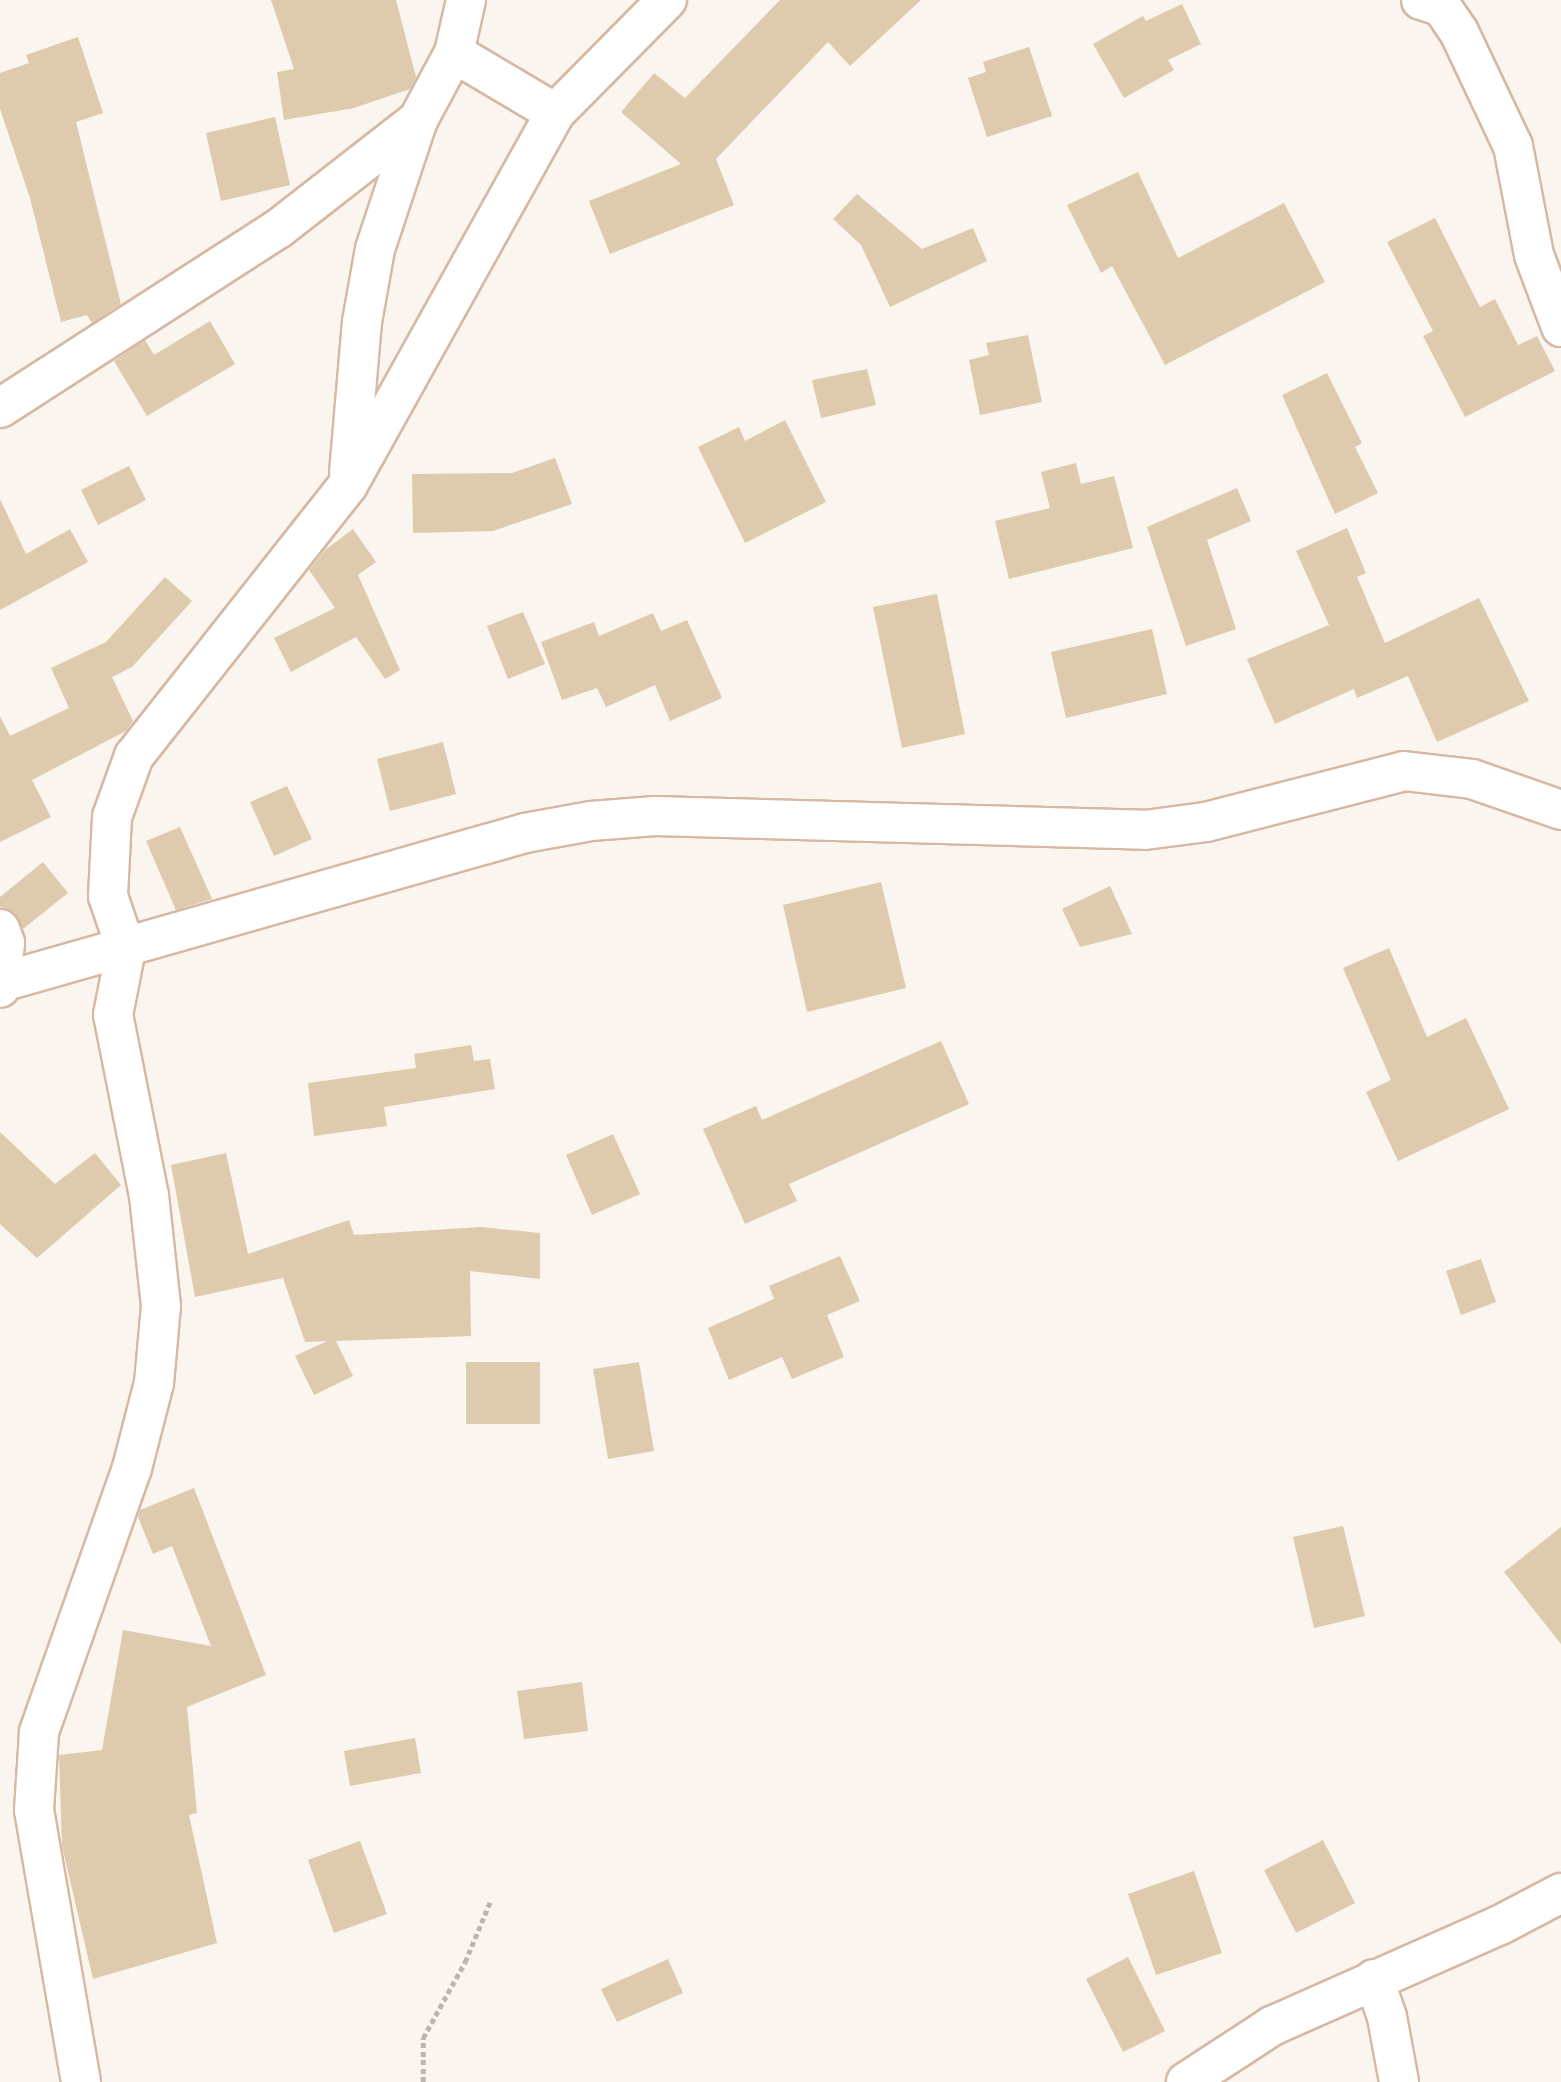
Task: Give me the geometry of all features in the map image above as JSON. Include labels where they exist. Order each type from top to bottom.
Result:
[{"type":"street","points":[[348,485],[362,322],[374,249],[418,120],[454,53],[466,0]]},
{"type":"street","points":[[80,2082],[34,1810],[46,1708],[132,1468],[154,1382],[161,1306],[149,1196],[113,1015],[126,948],[108,896],[112,817],[134,755],[348,485],[555,113],[667,0]]},
{"type":"street","points":[[1421,0],[1443,7],[1459,32],[1513,146],[1534,255],[1561,327]]},
{"type":"street","points":[[454,53],[555,113]]},
{"type":"street","points":[[0,408],[278,229],[418,120]]},
{"type":"street","points":[[0,929],[1,985],[526,833],[591,821],[655,816],[1146,830],[1206,822],[1404,771],[1472,779],[1561,810]]},
{"type":"street","points":[[1186,2082],[1272,2026],[1561,1893]]},
{"type":"street","points":[[1374,1979],[1388,2017],[1399,2082]]},
{"type":"path","points":[[423,2082],[423,2038],[465,1962],[490,1902]]},
{"type":"building","points":[[271,0],[396,0],[416,77],[410,89],[354,108],[284,120],[277,72],[294,69]]},
{"type":"building","points":[[780,0],[921,0],[850,66],[828,42],[716,159],[734,205],[610,254],[589,201],[681,164],[621,112],[654,73],[685,98]]},
{"type":"building","points":[[1182,4],[1201,44],[1168,60],[1174,70],[1124,98],[1093,44],[1143,16],[1146,21]]},
{"type":"building","points":[[78,37],[103,113],[76,122],[121,304],[92,323],[87,315],[61,322],[30,198],[0,109],[0,73],[29,63],[26,55]]},
{"type":"building","points":[[1029,47],[1052,116],[987,137],[968,78],[986,72],[983,62]]},
{"type":"building","points":[[275,117],[290,185],[221,201],[206,133]]},
{"type":"building","points":[[1138,172],[1178,258],[1284,203],[1325,282],[1165,365],[1112,266],[1101,273],[1067,205]]},
{"type":"building","points":[[857,194],[922,249],[973,228],[987,261],[890,307],[861,245],[833,219]]},
{"type":"building","points":[[1435,218],[1480,307],[1495,299],[1518,345],[1537,336],[1555,371],[1465,417],[1423,336],[1433,331],[1387,242]]},
{"type":"building","points":[[210,321],[235,364],[147,416],[114,361],[145,340],[154,355]]},
{"type":"building","points":[[1028,335],[1042,402],[980,415],[969,360],[989,355],[986,343]]},
{"type":"building","points":[[867,369],[876,405],[821,418],[812,380]]},
{"type":"building","points":[[1327,373],[1362,443],[1355,447],[1378,493],[1335,514],[1282,395]]},
{"type":"building","points":[[785,420],[826,502],[745,543],[698,447],[739,427],[745,441]]},
{"type":"building","points":[[555,458],[572,504],[493,531],[413,533],[412,474],[512,473]]},
{"type":"building","points":[[1076,463],[1081,484],[1114,476],[1133,548],[1009,579],[995,521],[1050,508],[1041,472]]},
{"type":"building","points":[[129,466],[146,500],[98,525],[81,490]]},
{"type":"building","points":[[1237,488],[1251,521],[1207,540],[1236,629],[1186,646],[1147,527]]},
{"type":"building","points":[[0,499],[26,554],[70,529],[88,562],[0,610]]},
{"type":"building","points":[[1347,528],[1366,573],[1357,577],[1385,643],[1479,598],[1529,701],[1437,742],[1408,676],[1357,698],[1354,689],[1275,724],[1247,659],[1329,625],[1296,551]]},
{"type":"building","points":[[353,529],[376,562],[358,575],[400,670],[385,679],[356,637],[291,672],[274,638],[335,608],[309,570],[325,550]]},
{"type":"building","points":[[165,577],[192,601],[132,667],[112,677],[133,721],[126,731],[32,780],[51,817],[0,842],[0,716],[10,736],[69,708],[51,668],[106,642]]},
{"type":"building","points":[[937,594],[965,734],[902,748],[873,607]]},
{"type":"building","points":[[523,612],[545,664],[508,679],[487,626]]},
{"type":"building","points":[[653,613],[661,631],[687,620],[722,698],[670,721],[655,685],[606,707],[597,688],[562,700],[541,642],[594,622],[599,636]]},
{"type":"building","points":[[1152,629],[1167,694],[1066,718],[1051,652]]},
{"type":"building","points":[[443,742],[456,794],[390,811],[377,759]]},
{"type":"building","points":[[287,786],[312,839],[274,856],[250,802]]},
{"type":"building","points":[[180,827],[212,899],[176,910],[146,841]]},
{"type":"building","points":[[43,862],[68,893],[23,929],[15,913],[0,907],[0,897]]},
{"type":"building","points":[[881,882],[906,988],[807,1012],[783,905]]},
{"type":"building","points":[[1110,886],[1132,934],[1080,947],[1062,909]]},
{"type":"building","points":[[1389,948],[1427,1037],[1466,1018],[1509,1109],[1398,1161],[1366,1092],[1391,1080],[1343,968]]},
{"type":"building","points":[[941,1041],[969,1104],[789,1184],[797,1201],[745,1224],[703,1129],[756,1106],[762,1120]]},
{"type":"building","points":[[471,1045],[474,1061],[490,1059],[495,1089],[384,1107],[387,1126],[314,1136],[308,1083],[416,1068],[414,1054]]},
{"type":"building","points":[[0,1132],[55,1184],[95,1153],[121,1185],[37,1258],[0,1224]]},
{"type":"building","points":[[613,1134],[640,1194],[592,1215],[566,1155]]},
{"type":"building","points":[[226,1153],[248,1254],[349,1220],[354,1235],[481,1227],[540,1233],[540,1279],[470,1271],[471,1336],[336,1341],[353,1376],[314,1395],[295,1356],[327,1341],[305,1342],[283,1278],[195,1297],[171,1165]]},
{"type":"building","points":[[840,1256],[860,1301],[827,1315],[844,1357],[792,1379],[782,1357],[729,1380],[708,1328],[774,1299],[769,1286]]},
{"type":"building","points":[[1481,1259],[1496,1302],[1461,1315],[1446,1271]]},
{"type":"building","points":[[466,1362],[540,1362],[540,1424],[466,1424]]},
{"type":"building","points":[[639,1362],[654,1451],[608,1459],[593,1369]]},
{"type":"building","points":[[194,1488],[266,1675],[187,1707],[197,1813],[189,1815],[217,1943],[93,1979],[62,1846],[59,1755],[102,1750],[123,1630],[211,1646],[172,1546],[153,1554],[138,1517],[140,1510]]},
{"type":"building","points":[[1343,1526],[1365,1616],[1314,1628],[1293,1537]]},
{"type":"building","points":[[1561,1527],[1561,1644],[1504,1572]]},
{"type":"building","points":[[582,1682],[588,1731],[524,1739],[517,1691]]},
{"type":"building","points":[[415,1738],[421,1773],[350,1786],[344,1751]]},
{"type":"building","points":[[1323,1840],[1355,1903],[1296,1933],[1264,1870]]},
{"type":"building","points":[[360,1841],[387,1914],[334,1933],[308,1860]]},
{"type":"building","points":[[1194,1871],[1222,1953],[1156,1975],[1128,1894]]},
{"type":"building","points":[[1128,1957],[1165,2031],[1123,2052],[1086,1979]]},
{"type":"building","points":[[668,1959],[683,1993],[617,2022],[601,1989]]}]
